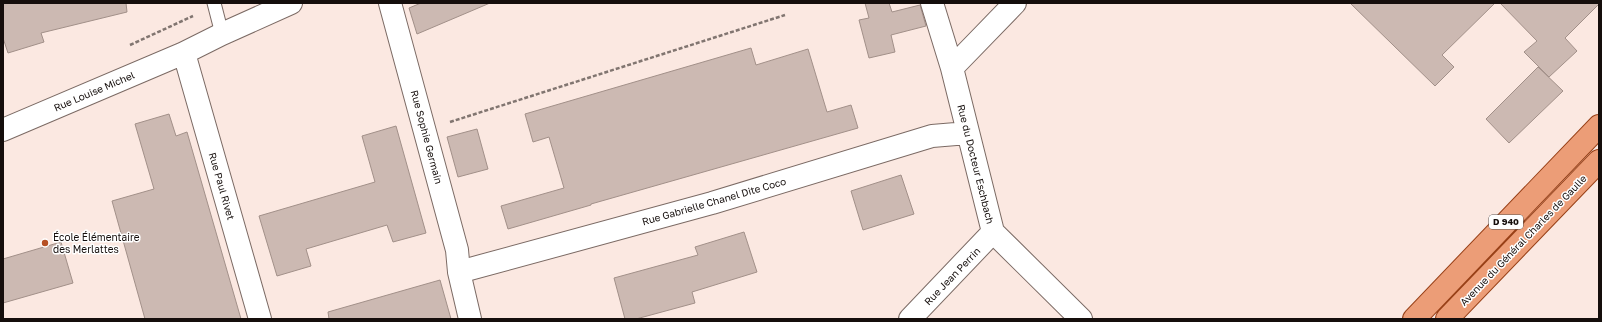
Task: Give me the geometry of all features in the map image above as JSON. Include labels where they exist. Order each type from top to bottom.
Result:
[{"type":"main road","name":"D 940","points":[[1414,319],[1599,126]]},
{"type":"main road","name":"Avenue du Général Charles de Gaulle","points":[[1447,319],[1599,162]]},
{"type":"street","name":"Rue Louise Michel","points":[[3,130],[184,53],[291,3]]},
{"type":"street","name":"Rue Sophie Germain","points":[[390,3],[457,250],[459,272],[470,319]]},
{"type":"street","name":"Rue du Docteur Eschbach","points":[[932,3],[952,68],[993,232],[1081,319]]},
{"type":"street","points":[[952,68],[1015,3]]},
{"type":"street","name":"Rue Paul Rivet","points":[[184,53],[260,319]]},
{"type":"street","name":"Rue Gabrielle Chanel Dite Coco","points":[[459,272],[712,203],[932,136],[968,133]]},
{"type":"street","name":"Rue Jean Perrin","points":[[910,319],[993,232]]},
{"type":"lane","points":[[214,3],[222,34]]},
{"type":"path","points":[[424,129],[785,15]]},
{"type":"building","points":[[3,3],[126,3],[127,12],[41,33],[44,42],[8,53],[3,38]]},
{"type":"building","points":[[421,3],[490,3],[417,34],[409,8]]},
{"type":"building","points":[[865,3],[889,3],[892,12],[920,5],[926,26],[891,35],[895,52],[869,58],[859,20],[869,18]]},
{"type":"building","points":[[1350,3],[1495,3],[1442,55],[1454,67],[1435,86]]},
{"type":"building","points":[[1500,3],[1599,4],[1565,38],[1577,51],[1549,77],[1524,52],[1537,41]]},
{"type":"building","points":[[751,48],[756,65],[808,49],[827,112],[851,105],[858,128],[508,229],[501,206],[564,188],[549,137],[533,142],[525,114]]},
{"type":"building","points":[[1538,67],[1563,91],[1509,143],[1486,119]]},
{"type":"building","points":[[169,114],[176,136],[187,132],[241,319],[145,319],[112,201],[154,189],[135,124]]},
{"type":"building","points":[[396,126],[426,233],[393,242],[387,225],[306,249],[311,266],[277,276],[259,216],[375,182],[362,136]]},
{"type":"building","points":[[477,129],[488,169],[458,177],[447,137]]},
{"type":"building","points":[[901,175],[914,214],[863,230],[851,191]]},
{"type":"building","points":[[744,232],[757,272],[692,292],[695,303],[636,319],[625,319],[614,278],[698,255],[695,247]]},
{"type":"building","points":[[61,242],[73,283],[3,303],[3,259]]},
{"type":"building","points":[[440,280],[451,319],[329,319],[328,312]]},
{"type":"place","name":"École Élémentaire des Merlattes","points":[[45,243]]}]
